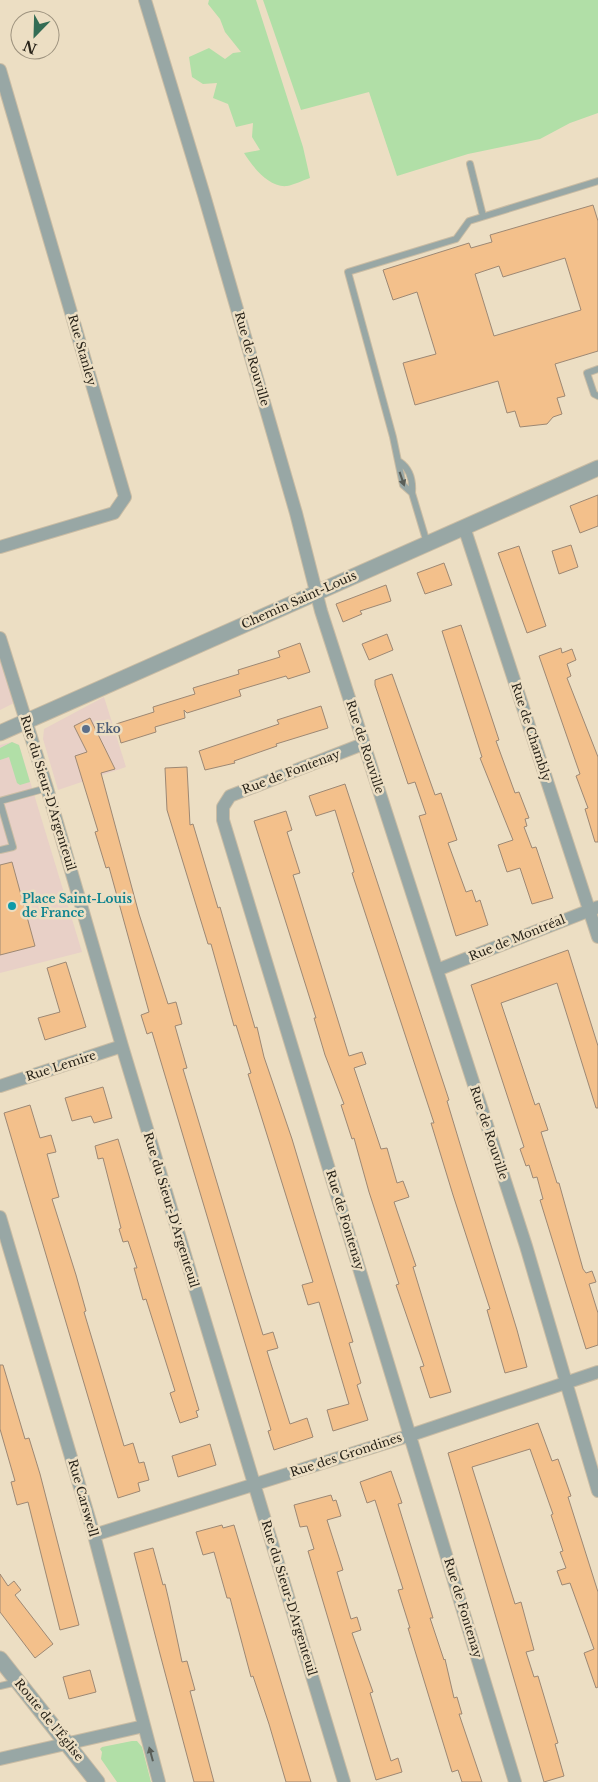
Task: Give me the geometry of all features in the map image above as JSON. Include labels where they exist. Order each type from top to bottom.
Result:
[{"type":"street","name":"Rue de Rouville","points":[[145,0],[294,503],[313,574],[315,593],[526,1246],[598,1491]]},
{"type":"street","name":"Rue Stanley","points":[[0,70],[125,497],[114,513],[0,547]]},
{"type":"street","name":"Chemin Saint-Louis","points":[[0,733],[598,468]]},
{"type":"street","name":"Rue de Chambly","points":[[464,527],[594,908],[598,937]]},
{"type":"street","name":"Rue du Sieur-D'Argenteuil","points":[[0,638],[47,788],[122,1046],[344,1782]]},
{"type":"street","name":"Rue de Fontenay","points":[[363,744],[230,796],[223,806],[222,820],[411,1435],[515,1782]]},
{"type":"street","name":"Rue de Montréal","points":[[437,970],[594,908]]},
{"type":"street","name":"Rue Lemire","points":[[0,1086],[122,1046]]},
{"type":"street","name":"Rue Carswell","points":[[0,1217],[94,1535],[159,1782]]},
{"type":"street","name":"Rue des Grondines","points":[[94,1535],[411,1435],[598,1372]]},
{"type":"street","name":"Route de l'Église","points":[[0,1659],[69,1744],[97,1782]]},
{"type":"street","points":[[0,1759],[144,1726]]},
{"type":"lane","points":[[470,164],[483,216]]},
{"type":"lane","points":[[427,543],[412,493],[403,486],[399,470],[400,462],[348,272],[456,239],[469,221],[598,181]]},
{"type":"lane","points":[[598,369],[587,372],[594,394],[598,396]]},
{"type":"lane","points":[[0,850],[13,847],[0,802],[47,788]]},
{"type":"lane","points":[[0,1686],[18,1681]]},
{"type":"shaded area","points":[[0,638],[20,700],[0,710]]},
{"type":"shaded area","points":[[104,697],[126,767],[58,790],[43,739],[44,729]]},
{"type":"shaded area","points":[[12,742],[19,745],[82,952],[0,973],[0,745]]},
{"type":"green space","points":[[209,0],[256,0],[303,147],[310,178],[287,186],[280,186],[262,175],[244,153],[260,150],[252,137],[253,123],[236,127],[228,104],[213,98],[217,83],[203,84],[192,77],[189,57],[209,48],[225,59],[233,53],[241,52],[225,32],[220,19],[208,4]]},
{"type":"green space","points":[[263,0],[598,0],[598,113],[570,123],[540,139],[468,154],[397,176],[369,92],[301,110]]},
{"type":"green space","points":[[12,742],[19,745],[30,782],[20,785],[17,783],[9,757],[0,760],[0,748]]},
{"type":"green space","points":[[137,1741],[142,1747],[151,1782],[117,1782],[101,1759],[102,1752],[100,1749],[102,1747]]},
{"type":"building","points":[[593,205],[598,221],[598,351],[555,364],[565,396],[557,398],[562,414],[553,417],[547,424],[520,427],[515,411],[507,413],[498,381],[415,405],[403,363],[436,354],[417,292],[393,300],[383,270],[469,243],[471,248],[492,242],[490,235]],"holes":[[[565,258],[581,310],[494,336],[475,274],[499,266],[503,277]]]},
{"type":"building","points":[[598,495],[598,526],[580,533],[570,506]]},
{"type":"building","points":[[571,545],[578,567],[559,574],[552,551]]},
{"type":"building","points":[[519,546],[546,626],[527,633],[498,553]]},
{"type":"building","points":[[444,563],[452,585],[425,594],[417,573]]},
{"type":"building","points":[[386,585],[391,601],[360,611],[362,614],[343,622],[336,604]]},
{"type":"building","points":[[461,625],[499,740],[496,741],[515,793],[519,792],[529,818],[525,819],[527,826],[524,827],[532,848],[536,847],[553,898],[532,904],[520,868],[507,872],[498,845],[513,840],[480,758],[482,757],[442,631]]},
{"type":"building","points":[[387,634],[393,650],[369,660],[362,644]]},
{"type":"building","points":[[300,643],[310,672],[288,679],[286,676],[239,690],[241,696],[187,713],[184,710],[185,718],[155,727],[156,732],[121,743],[116,724],[154,712],[153,707],[195,694],[193,688],[239,674],[238,670],[280,657],[278,651]]},
{"type":"building","points":[[561,648],[562,653],[572,649],[576,660],[567,664],[571,676],[567,678],[598,757],[598,842],[595,842],[585,809],[588,808],[576,776],[580,774],[539,656]]},
{"type":"building","points":[[392,674],[435,795],[441,793],[457,840],[448,843],[466,892],[472,890],[476,902],[480,900],[488,925],[456,936],[419,816],[426,814],[415,782],[408,784],[375,685],[375,680]]},
{"type":"building","points":[[321,706],[328,728],[276,744],[277,746],[234,761],[235,763],[205,770],[199,751],[279,724],[277,720]]},
{"type":"building","points":[[90,718],[115,769],[101,773],[139,914],[168,1004],[176,1002],[182,1024],[175,1026],[187,1068],[183,1069],[263,1335],[273,1332],[278,1348],[267,1351],[271,1364],[290,1424],[307,1418],[313,1437],[274,1450],[268,1431],[271,1430],[152,1032],[147,1034],[141,1015],[149,1012],[109,867],[106,868],[95,832],[98,831],[75,756],[87,752],[74,726]]},
{"type":"building","points":[[187,767],[190,825],[193,824],[218,908],[220,907],[255,1028],[257,1027],[264,1057],[292,1139],[353,1342],[349,1343],[361,1383],[357,1385],[368,1420],[333,1431],[327,1410],[349,1404],[319,1302],[308,1305],[302,1285],[313,1282],[248,1074],[251,1073],[236,1025],[234,1026],[211,944],[208,944],[167,810],[165,768]]},
{"type":"building","points":[[345,784],[449,1100],[447,1101],[527,1367],[505,1373],[487,1310],[490,1309],[431,1123],[434,1123],[352,873],[354,872],[335,810],[316,816],[309,796]]},
{"type":"building","points":[[286,811],[292,830],[287,832],[300,873],[293,875],[349,1056],[362,1052],[366,1064],[354,1068],[381,1149],[387,1148],[397,1183],[403,1181],[409,1197],[394,1202],[416,1266],[413,1267],[451,1392],[430,1398],[420,1367],[424,1366],[396,1285],[399,1284],[369,1192],[354,1138],[352,1139],[341,1105],[344,1104],[325,1055],[314,1018],[316,1018],[254,821]]},
{"type":"building","name":"Place Saint-Louis de France","points":[[12,862],[35,946],[0,955],[0,865]]},
{"type":"building","points":[[568,950],[598,1046],[598,1108],[596,1108],[557,983],[501,1003],[535,1105],[539,1103],[548,1130],[541,1132],[557,1183],[559,1183],[583,1269],[586,1273],[592,1271],[596,1282],[589,1284],[598,1313],[598,1345],[586,1349],[540,1200],[543,1199],[537,1177],[533,1178],[529,1165],[526,1166],[520,1149],[524,1147],[471,985]]},
{"type":"building","points":[[66,962],[86,1027],[45,1040],[38,1018],[60,1012],[47,968]]},
{"type":"building","points":[[103,1087],[112,1118],[94,1123],[91,1116],[72,1121],[65,1098]]},
{"type":"building","points":[[30,1105],[40,1138],[51,1135],[56,1152],[47,1154],[59,1197],[52,1199],[76,1275],[86,1311],[84,1312],[124,1446],[133,1443],[139,1463],[144,1462],[149,1480],[138,1483],[140,1491],[118,1498],[4,1113]]},
{"type":"building","points":[[118,1139],[199,1410],[196,1411],[198,1417],[180,1423],[170,1393],[175,1391],[146,1299],[143,1300],[134,1268],[137,1268],[128,1241],[123,1242],[103,1158],[98,1159],[95,1146]]},
{"type":"building","points":[[0,1365],[3,1365],[25,1439],[29,1438],[40,1474],[79,1625],[60,1630],[28,1502],[17,1505],[11,1482],[15,1481],[0,1429]]},
{"type":"building","points":[[538,1423],[552,1461],[558,1459],[571,1496],[568,1497],[598,1592],[598,1687],[596,1688],[584,1653],[594,1649],[570,1583],[562,1585],[557,1571],[566,1568],[560,1552],[563,1551],[551,1515],[553,1514],[530,1449],[472,1467],[515,1604],[521,1602],[534,1650],[526,1652],[534,1677],[538,1676],[558,1743],[555,1744],[564,1776],[544,1782],[448,1453]]},
{"type":"building","points":[[210,1444],[216,1465],[178,1477],[172,1456]]},
{"type":"building","points":[[391,1471],[402,1503],[398,1504],[433,1618],[430,1618],[445,1659],[454,1698],[457,1697],[462,1714],[459,1714],[482,1782],[462,1782],[458,1770],[452,1772],[408,1628],[410,1628],[398,1590],[403,1589],[375,1500],[367,1503],[360,1482]]},
{"type":"building","points":[[331,1495],[333,1501],[336,1500],[341,1516],[327,1520],[343,1570],[337,1572],[351,1619],[357,1617],[361,1630],[352,1633],[373,1692],[370,1693],[391,1761],[398,1758],[402,1772],[376,1780],[308,1551],[314,1549],[307,1526],[300,1527],[294,1505]]},
{"type":"building","points":[[222,1525],[223,1528],[234,1525],[311,1782],[286,1782],[253,1676],[251,1677],[230,1598],[227,1598],[214,1552],[203,1555],[196,1532]]},
{"type":"building","points":[[153,1548],[163,1585],[165,1584],[182,1662],[187,1661],[195,1690],[190,1691],[214,1782],[194,1782],[160,1654],[134,1553]]},
{"type":"building","points":[[0,1574],[8,1586],[14,1581],[21,1590],[15,1595],[53,1644],[35,1658],[0,1612]]},
{"type":"building","points":[[90,1670],[96,1692],[69,1699],[63,1677]]},
{"type":"place","name":"Eko","points":[[86,729]]},
{"type":"place","name":"Place Saint-Louis de France","points":[[12,906]]}]
